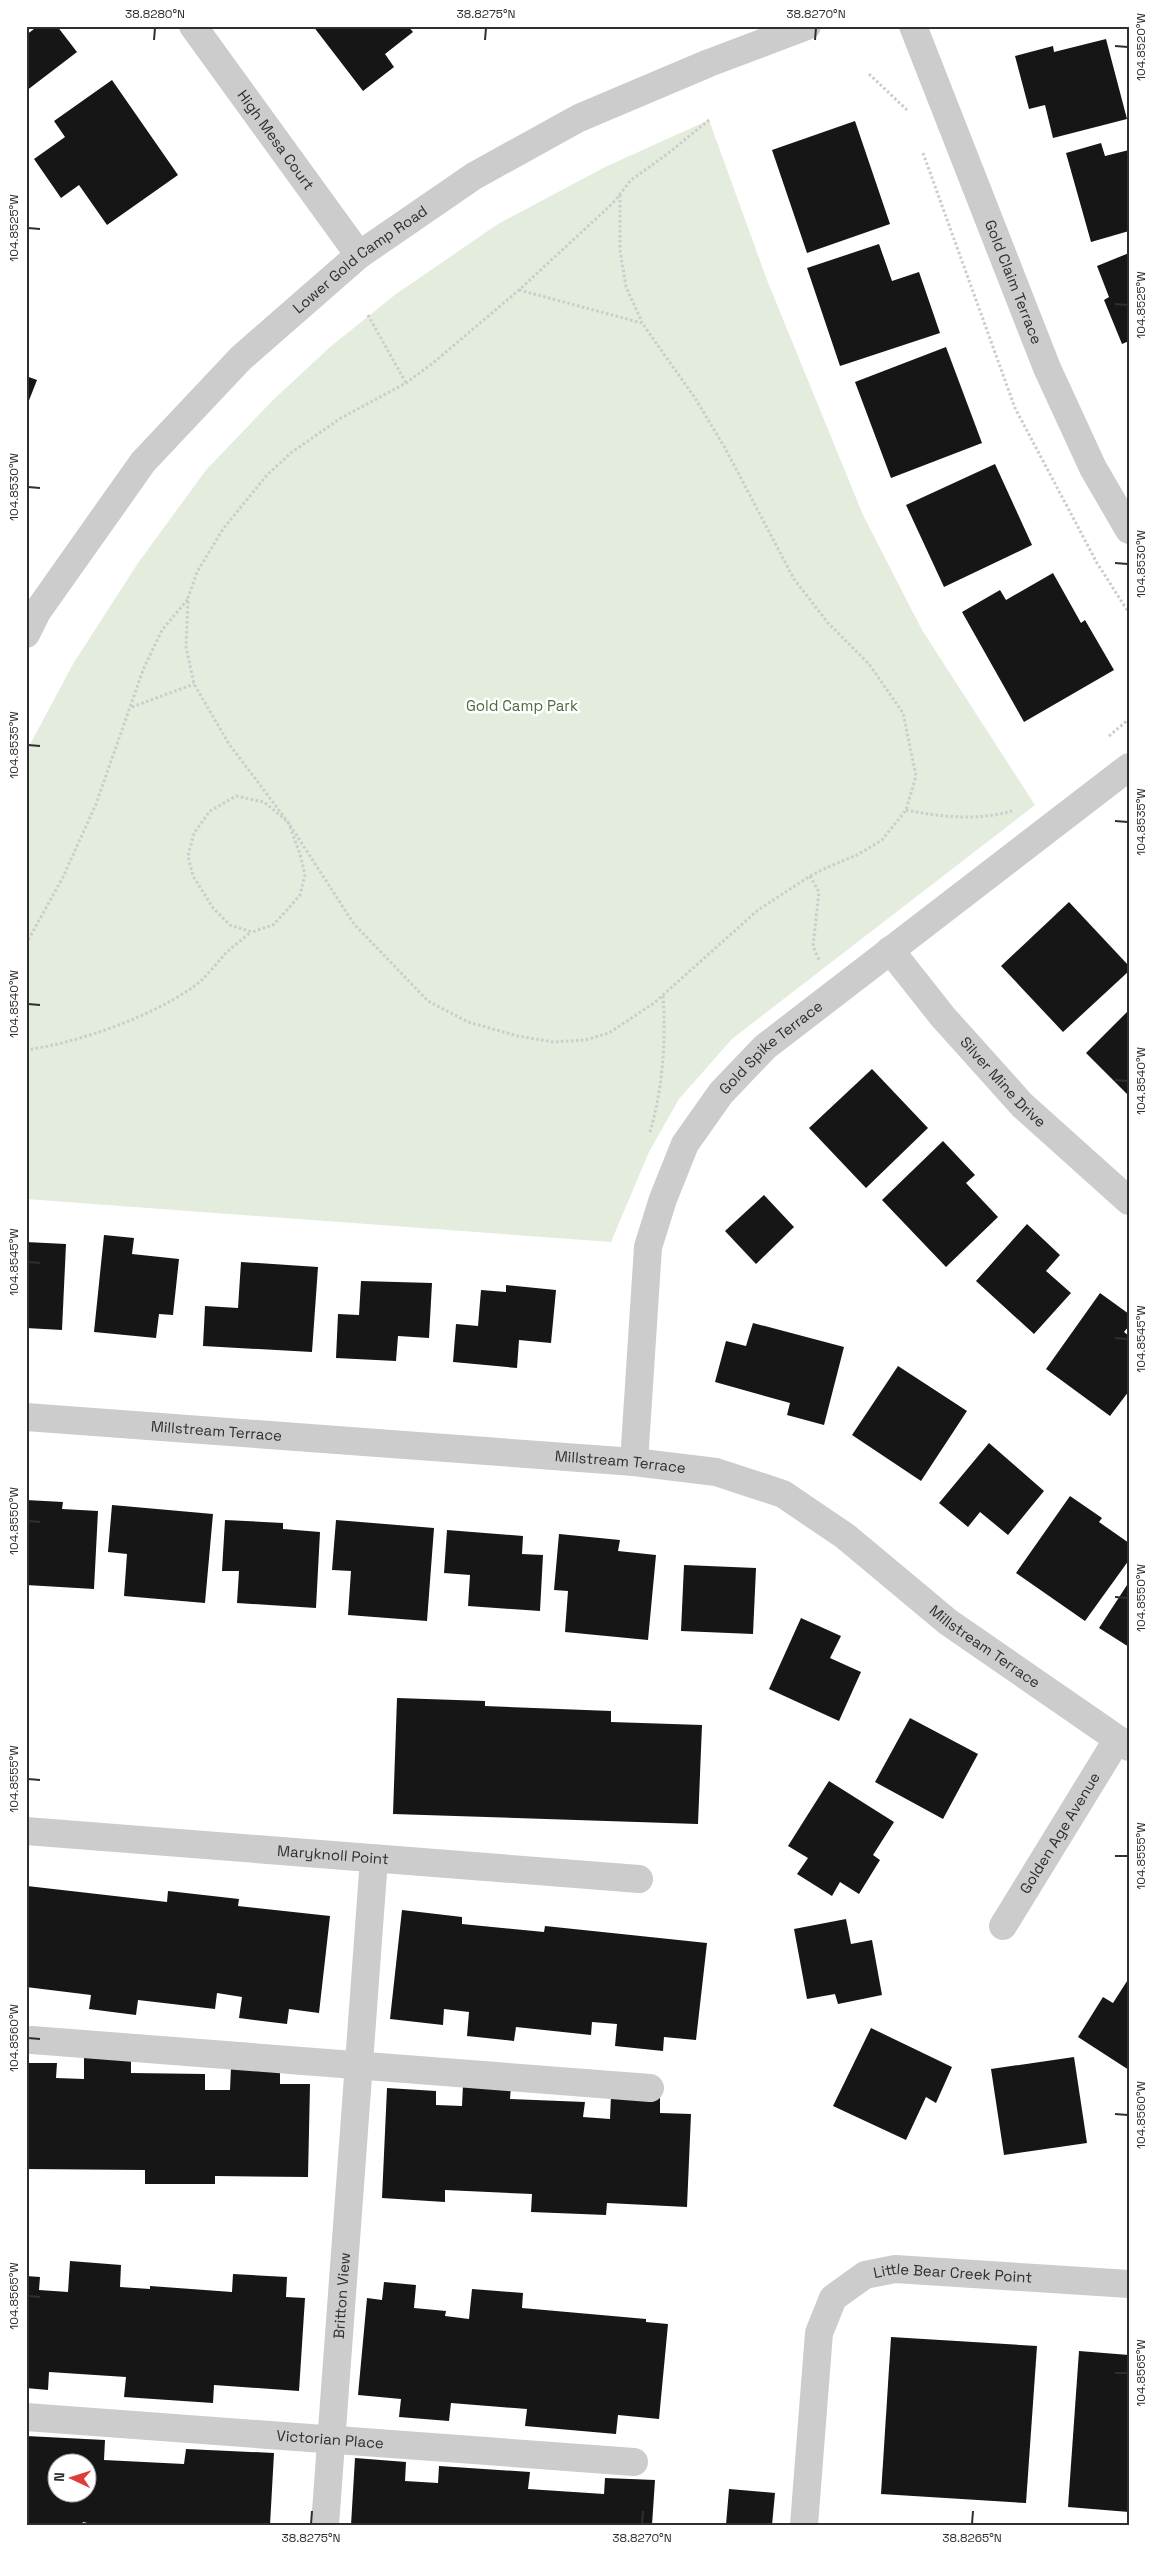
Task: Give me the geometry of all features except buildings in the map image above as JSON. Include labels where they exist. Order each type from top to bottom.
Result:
[{"type":"street","name":"High Mesa Court","points":[[193,26],[359,255]]},
{"type":"street","name":"Lower Gold Camp Road","points":[[30,617],[143,462],[241,358],[359,255],[474,176],[578,118],[709,63],[807,26]]},
{"type":"street","name":"Gold Claim Terrace","points":[[913,26],[1047,368],[1093,468],[1129,530]]},
{"type":"street","name":"Gold Spike Terrace","points":[[634,1462],[648,1247],[663,1199],[684,1144],[720,1093],[765,1047],[1129,767]]},
{"type":"street","name":"Silver Mine Drive","points":[[890,950],[943,1017],[1022,1104],[1129,1201]]},
{"type":"street","name":"Millstream Terrace","points":[[26,1417],[634,1462],[716,1472],[783,1494],[845,1536],[948,1622],[1123,1743]]},
{"type":"street","name":"Golden Age Avenue","points":[[1003,1926],[1123,1743]]},
{"type":"street","name":"Maryknoll Point","points":[[26,1831],[638,1878]]},
{"type":"street","name":"Britton View","points":[[325,2525],[374,1858]]},
{"type":"street","points":[[32,2040],[650,2088]]},
{"type":"street","name":"Little Bear Creek Point","points":[[804,2525],[819,2333],[833,2298],[865,2275],[895,2269],[1129,2284]]},
{"type":"street","name":"Victorian Place","points":[[26,2417],[634,2462]]},
{"type":"path","points":[[620,194],[620,250],[626,287],[642,323],[695,398],[715,431],[794,579],[828,622],[870,664],[903,712],[916,776],[906,810],[882,840],[858,855],[810,876],[758,910],[654,1003],[609,1033],[585,1040],[553,1042],[518,1036],[468,1022],[428,1001],[354,924],[288,822],[229,744],[194,684],[186,647],[188,598],[196,572],[223,529],[267,475],[292,452],[341,418],[406,383],[440,358],[519,290],[620,194],[631,180],[666,155],[709,120]]},
{"type":"path","points":[[519,290],[642,323]]},
{"type":"path","points":[[368,315],[406,383]]},
{"type":"path","points":[[26,944],[68,868],[96,804],[132,707],[143,670],[162,630],[188,598]]},
{"type":"path","points":[[132,707],[194,684]]},
{"type":"path","points":[[26,1050],[50,1047],[96,1032],[169,1002],[195,986],[227,952],[252,932],[273,925],[300,895],[305,876],[300,854],[288,822],[264,802],[236,796],[210,811],[194,833],[188,856],[193,876],[213,908],[230,925],[252,932]]},
{"type":"path","points":[[906,810],[939,816],[970,817],[1000,814],[1015,810]]},
{"type":"path","points":[[810,876],[819,892],[814,946],[822,968]]},
{"type":"green space","name":"Gold Camp Park","points":[[709,120],[767,280],[863,515],[922,630],[1035,805],[732,1039],[679,1099],[649,1152],[611,1242],[26,1199],[26,752],[73,664],[138,563],[206,470],[272,401],[330,347],[396,294],[498,224],[605,167]]}]
